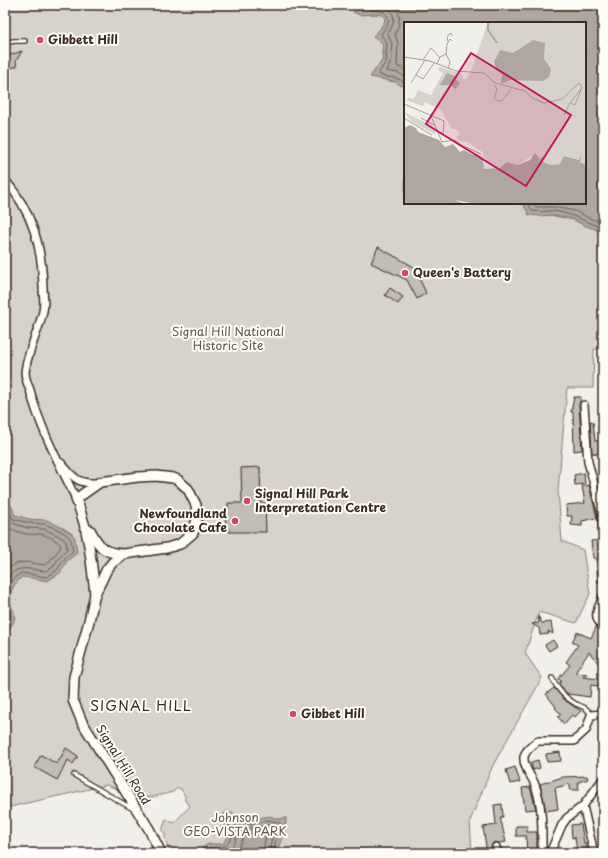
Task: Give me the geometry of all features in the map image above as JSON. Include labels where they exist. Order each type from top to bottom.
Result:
[{"type":"street","name":"Signal Hill Road","points":[[5,180],[29,214],[40,251],[43,278],[44,309],[31,348],[25,373],[34,405],[53,453],[76,499],[84,520],[89,539],[95,594]]},
{"type":"street","points":[[584,405],[588,462],[602,514],[603,533]]},
{"type":"street","name":"Signal Hill Road","points":[[53,453],[76,480],[87,483],[138,477],[156,476],[173,478],[184,484],[196,505],[196,525],[193,533],[184,542],[167,548],[124,554],[109,565],[95,594],[74,677],[72,694],[82,722],[149,829],[161,853]]},
{"type":"street","points":[[76,499],[100,482]]},
{"type":"street","points":[[84,520],[102,548],[111,553],[124,554]]},
{"type":"street","points":[[603,596],[596,614],[599,623],[603,626]]},
{"type":"street","points":[[542,853],[542,819],[539,800],[535,784],[525,764],[525,753],[538,741],[574,740],[586,730],[592,715],[603,714]]},
{"type":"street","points":[[550,853],[562,825],[567,818],[583,806],[603,779]]},
{"type":"street","points":[[583,806],[594,853]]},
{"type":"lane","points":[[5,43],[25,40]]},
{"type":"lane","points":[[552,678],[560,692],[574,703],[589,710],[592,715]]},
{"type":"lane","points":[[74,774],[138,811]]},
{"type":"green space","name":"Signal Hill National Historic Site","points":[[5,5],[370,5],[354,12],[379,14],[384,16],[385,21],[373,36],[382,44],[383,59],[375,70],[388,81],[396,82],[399,85],[404,86],[404,204],[523,204],[525,208],[540,216],[551,215],[573,220],[598,230],[603,256],[603,349],[594,349],[593,388],[567,388],[558,491],[562,541],[583,550],[590,594],[576,623],[539,612],[525,653],[542,678],[493,765],[470,821],[472,853],[170,853],[165,839],[165,833],[162,831],[166,819],[174,823],[190,806],[185,801],[185,796],[181,789],[177,788],[173,792],[153,797],[141,798],[107,785],[5,808]]},
{"type":"water","points":[[370,5],[603,5],[603,256],[598,230],[573,219],[551,215],[529,215],[524,204],[586,204],[586,22],[404,22],[404,86],[399,85],[396,82],[370,77],[383,59],[382,44],[373,36],[385,21],[384,16],[379,14],[360,15],[353,12]]},
{"type":"water","points":[[5,490],[15,515],[29,519],[47,520],[63,528],[71,533],[75,538],[77,553],[67,561],[60,573],[47,581],[22,577],[16,583],[10,597],[15,617],[5,634]]},
{"type":"water","points":[[226,812],[233,813],[247,820],[270,816],[278,819],[286,818],[278,853],[201,853],[201,849],[208,844],[223,844],[228,835],[223,824],[222,816]]},
{"type":"building","points":[[22,51],[16,61],[17,66],[7,70],[5,65],[5,57]]},
{"type":"building","name":"Queen's Battery","points":[[378,247],[414,267],[426,293],[417,299],[407,280],[371,263]]},
{"type":"building","points":[[390,288],[403,297],[398,304],[385,295]]},
{"type":"building","points":[[574,397],[581,397],[579,405],[582,450],[574,451],[573,412],[571,412]]},
{"type":"building","points":[[590,421],[593,422],[595,441],[600,441],[599,454],[592,453]]},
{"type":"building","name":"Signal Hill Park Interpretation Centre","points":[[260,467],[261,503],[265,503],[266,532],[229,532],[229,529],[226,529],[225,510],[228,510],[228,503],[242,503],[241,468]]},
{"type":"building","points":[[584,473],[585,484],[575,485],[574,475]]},
{"type":"building","points":[[589,485],[597,518],[582,521],[582,526],[571,525],[572,516],[567,516],[566,505],[585,503],[582,486]]},
{"type":"building","points":[[601,540],[603,583],[598,583],[596,558],[593,558],[591,541]]},
{"type":"building","points":[[538,616],[542,623],[551,622],[553,634],[548,631],[549,634],[540,635],[539,628],[532,624],[539,623]]},
{"type":"building","points":[[596,627],[603,631],[603,669],[589,652],[575,673],[588,674],[583,677],[599,679],[598,686],[591,685],[590,697],[568,694],[559,684],[561,681],[558,679],[570,665],[566,662],[578,645],[572,642],[577,632],[591,638]]},
{"type":"building","points":[[553,640],[557,646],[549,651],[545,645]]},
{"type":"building","points":[[554,688],[566,701],[581,711],[575,717],[572,715],[564,724],[558,717],[561,714],[546,694]]},
{"type":"building","points":[[66,748],[78,756],[73,764],[68,760],[57,780],[34,767],[41,755],[57,764]]},
{"type":"building","points":[[560,752],[561,761],[547,762],[546,754]]},
{"type":"building","points":[[538,760],[540,768],[533,770],[531,762]]},
{"type":"building","points":[[515,767],[520,782],[510,784],[506,770]]},
{"type":"building","points":[[587,776],[588,779],[578,782],[579,790],[570,790],[570,784],[555,788],[558,809],[546,811],[540,784],[563,777]]},
{"type":"building","points":[[530,787],[536,809],[525,810],[522,788]]},
{"type":"building","points":[[502,804],[503,817],[500,817],[506,842],[494,842],[491,846],[493,853],[487,853],[483,827],[496,825],[494,805]]},
{"type":"building","points":[[581,824],[587,853],[577,853],[575,837],[572,838],[571,825]]},
{"type":"building","points":[[516,826],[527,826],[527,832],[537,832],[537,853],[527,853],[526,836],[516,836]]},
{"type":"place","name":"Gibbett Hill","points":[[40,40]]},
{"type":"place","name":"Queen's Battery","points":[[405,273]]},
{"type":"place","name":"Signal Hill Park Interpretation Centre","points":[[247,501]]},
{"type":"place","name":"Newfoundland Chocolate Cafe","points":[[235,521]]},
{"type":"place","name":"Gibbet Hill","points":[[293,714]]},
{"type":"district","name":"SIGNAL HILL","points":[[141,706]]},
{"type":"park label","name":"Johnson GEO-VISTA PARK","points":[[235,825]]}]
